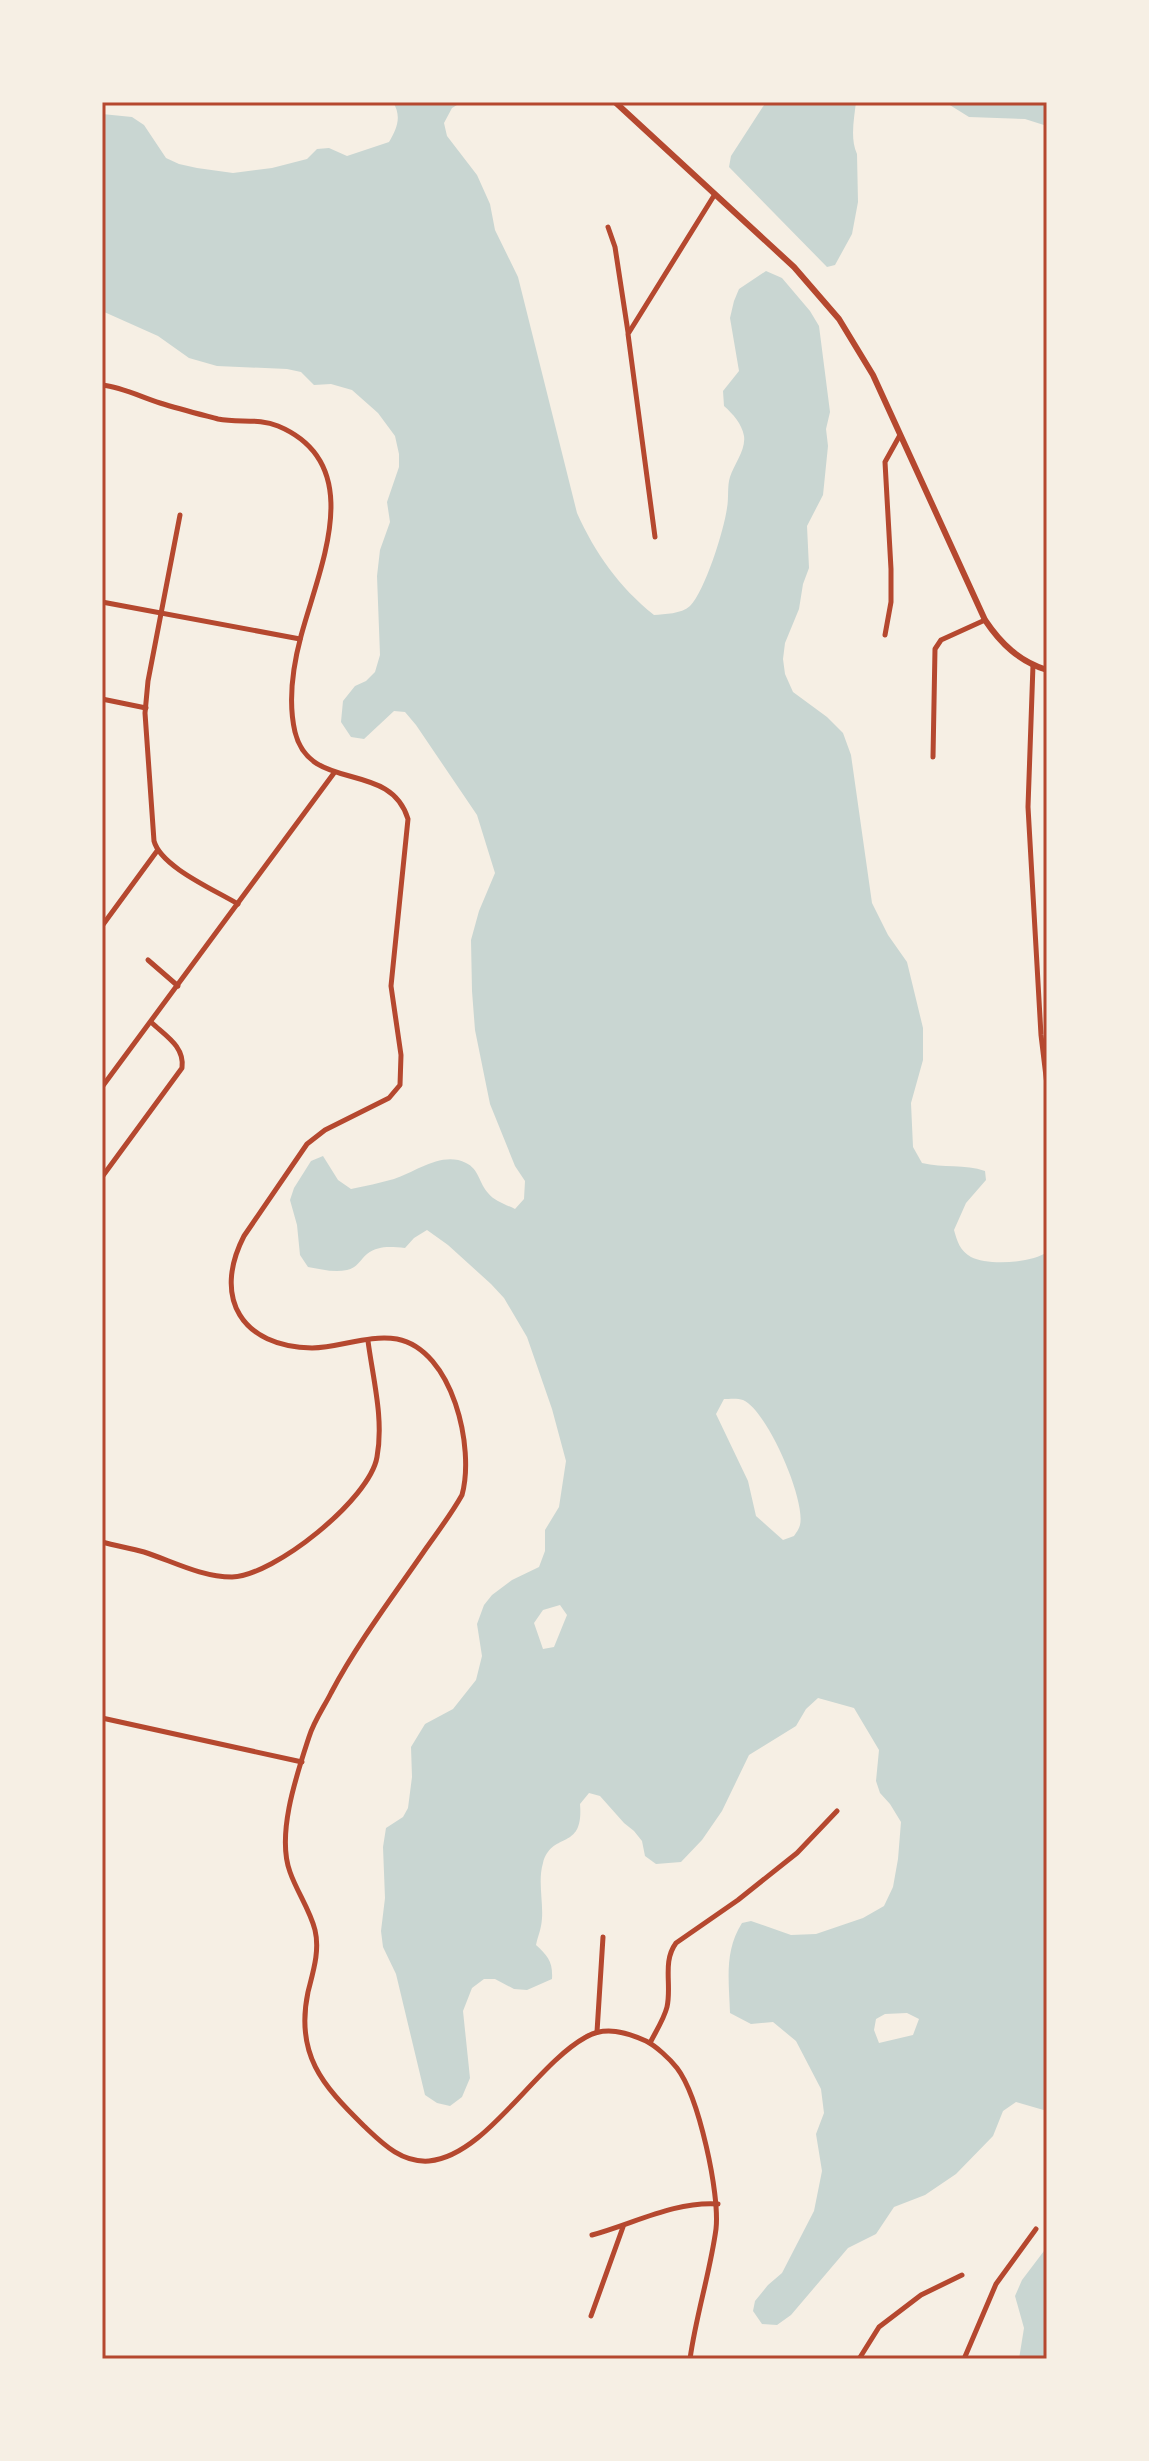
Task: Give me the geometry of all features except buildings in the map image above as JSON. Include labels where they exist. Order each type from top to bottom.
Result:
[{"type":"street","points":[[615,102],[794,267],[839,319],[873,375],[985,620],[1013,653],[1047,670]]},
{"type":"street","points":[[628,334],[715,194]]},
{"type":"street","points":[[608,227],[615,247],[655,537]]},
{"type":"street","points":[[102,385],[222,420],[276,425],[312,449],[324,467],[331,488],[331,510],[323,564],[294,669],[292,701],[295,733],[304,753],[319,766],[392,791],[400,800],[408,819],[391,986],[402,1078],[389,1098],[325,1130],[307,1144],[244,1236],[232,1268],[230,1292],[241,1317],[254,1330],[275,1341],[309,1348],[386,1338],[408,1343],[422,1351],[439,1369],[451,1393],[460,1423],[466,1464],[465,1485],[457,1503],[345,1668],[311,1732],[302,1762],[285,1828],[284,1849],[289,1870],[315,1930],[316,1951],[304,2014],[305,2036],[311,2058],[327,2087],[386,2148],[405,2158],[428,2161],[450,2155],[486,2130],[570,2048],[597,2032],[610,2030],[650,2043],[677,2068],[693,2098],[718,2204],[690,2359]]},
{"type":"street","points":[[885,635],[891,602],[891,569],[885,462],[900,435]]},
{"type":"street","points":[[180,515],[148,681],[146,708],[153,832],[157,851],[169,862],[238,904]]},
{"type":"street","points":[[102,602],[300,639]]},
{"type":"street","points":[[933,757],[935,649],[941,640],[985,620]]},
{"type":"street","points":[[1033,665],[1028,807],[1041,1035],[1047,1085]]},
{"type":"street","points":[[102,699],[146,708]]},
{"type":"street","points":[[102,1087],[334,773]]},
{"type":"street","points":[[102,926],[157,851]]},
{"type":"street","points":[[148,960],[178,986]]},
{"type":"street","points":[[102,1177],[180,1074],[183,1061],[179,1048],[152,1023]]},
{"type":"street","points":[[102,1542],[227,1577],[257,1572],[309,1539],[357,1493],[377,1460],[378,1416],[368,1341]]},
{"type":"street","points":[[102,1718],[302,1762]]},
{"type":"street","points":[[650,2043],[667,2006],[668,1962],[676,1943],[738,1900],[797,1853],[837,1811]]},
{"type":"street","points":[[597,2032],[603,1937]]},
{"type":"street","points":[[592,2235],[685,2206],[718,2204]]},
{"type":"street","points":[[591,2316],[623,2227]]},
{"type":"street","points":[[964,2359],[996,2284],[1036,2229]]},
{"type":"street","points":[[859,2359],[879,2327],[921,2295],[962,2275]]},
{"type":"shaded area","points":[[393,102],[462,102],[452,108],[444,123],[447,136],[477,175],[490,204],[495,230],[518,277],[577,513],[609,568],[654,615],[678,612],[690,606],[708,574],[722,530],[729,481],[744,441],[739,423],[724,406],[723,391],[739,371],[730,318],[739,289],[766,271],[782,278],[819,326],[830,412],[826,429],[828,446],[823,495],[807,526],[809,568],[799,609],[785,643],[785,674],[793,692],[843,733],[851,755],[872,903],[888,935],[907,962],[923,1028],[923,1060],[911,1103],[913,1147],[922,1163],[985,1171],[986,1180],[966,1203],[954,1230],[967,1255],[988,1262],[1010,1262],[1031,1259],[1047,1252],[1047,2111],[1016,2102],[1003,2111],[993,2136],[956,2174],[925,2195],[894,2207],[876,2234],[848,2248],[791,2315],[777,2325],[762,2324],[753,2311],[755,2301],[782,2273],[814,2211],[822,2171],[816,2134],[824,2113],[821,2089],[796,2041],[773,2022],[751,2024],[730,2013],[730,1955],[742,1923],[751,1921],[791,1935],[816,1934],[863,1918],[884,1906],[893,1887],[901,1822],[880,1793],[876,1781],[879,1750],[854,1708],[818,1698],[806,1709],[796,1726],[749,1755],[722,1811],[702,1840],[681,1862],[656,1864],[645,1856],[642,1841],[634,1831],[600,1796],[589,1793],[580,1804],[577,1829],[547,1853],[541,1871],[542,1918],[536,1945],[549,1960],[552,1979],[527,1990],[514,1989],[495,1979],[484,1979],[472,1988],[463,2011],[470,2078],[462,2097],[450,2106],[437,2103],[425,2095],[396,1974],[383,1947],[383,1847],[386,1828],[403,1817],[408,1808],[412,1777],[411,1747],[425,1724],[453,1709],[476,1680],[482,1656],[477,1624],[484,1605],[512,1580],[539,1567],[545,1551],[545,1530],[559,1507],[566,1461],[527,1337],[504,1298],[491,1284],[427,1230],[405,1248],[385,1247],[372,1251],[350,1269],[332,1271],[308,1267],[300,1255],[297,1225],[290,1200],[311,1161],[323,1156],[338,1180],[351,1189],[394,1179],[448,1159],[466,1163],[474,1169],[485,1189],[497,1201],[515,1209],[524,1199],[525,1181],[515,1166],[490,1104],[475,1030],[471,940],[495,873],[477,815],[405,712],[394,711],[364,739],[351,737],[341,722],[343,701],[355,686],[375,672],[380,655],[377,576],[380,550],[390,522],[387,502],[399,467],[395,436],[378,413],[352,390],[331,384],[314,385],[301,372],[287,369],[217,366],[189,358],[158,336],[102,311],[102,114],[132,117],[144,125],[166,158],[179,164],[233,173],[307,159],[317,149],[329,148],[347,156],[389,142],[397,122]],"holes":[[[724,1399],[741,1399],[753,1407],[773,1437],[797,1496],[800,1525],[794,1536],[783,1540],[756,1516],[748,1481],[716,1414]],[[560,1605],[567,1615],[554,1647],[543,1649],[534,1623],[543,1610]],[[907,2013],[919,2019],[913,2035],[879,2043],[874,2030],[876,2019],[885,2014]]]},
{"type":"shaded area","points":[[766,102],[856,102],[853,135],[857,154],[858,202],[852,234],[835,265],[827,267],[729,167],[731,156]]},
{"type":"shaded area","points":[[945,102],[1047,102],[1047,126],[1025,119],[969,117]]},
{"type":"shaded area","points":[[1047,2247],[1047,2359],[1019,2359],[1024,2328],[1015,2296],[1022,2280]]}]
